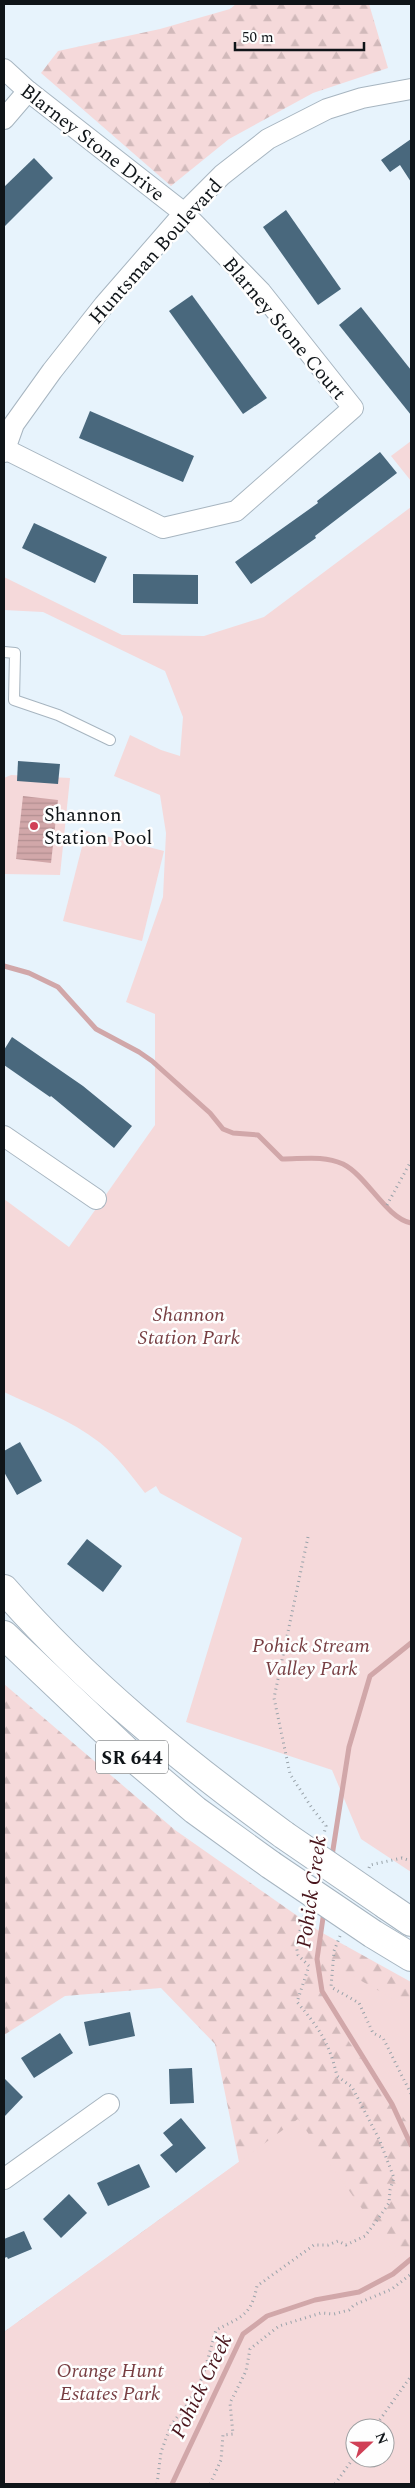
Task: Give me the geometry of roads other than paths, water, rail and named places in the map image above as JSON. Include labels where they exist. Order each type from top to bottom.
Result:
[{"type":"main road","name":"SR 644","points":[[4,1588],[56,1644],[180,1757],[284,1835],[411,1922]]},
{"type":"main road","name":"SR 644","points":[[4,1635],[136,1760],[195,1810],[271,1865],[373,1934],[411,1957]]},
{"type":"street","name":"Blarney Stone Drive","points":[[4,69],[28,91],[184,213]]},
{"type":"street","name":"Huntsman Boulevard","points":[[4,450],[9,421],[52,371],[98,312],[184,213],[222,175],[248,153],[289,127],[327,109],[362,98],[411,89]]},
{"type":"street","points":[[4,119],[28,91]]},
{"type":"street","name":"Blarney Stone Court","points":[[4,450],[162,528],[236,511],[353,408],[261,292],[184,213]]},
{"type":"street","points":[[4,1136],[96,1199]]},
{"type":"street","points":[[4,2179],[109,2104]]},
{"type":"lane","points":[[4,652],[15,653],[14,700],[58,715],[110,740]]},
{"type":"waterway","points":[[4,966],[29,973],[58,987],[96,1029],[152,1061],[210,1113],[223,1129],[233,1133],[258,1135],[282,1159],[320,1158],[343,1164],[352,1170],[393,1213],[402,1220],[411,1223]]},
{"type":"waterway","name":"Pohick Creek","points":[[332,1856],[349,1747],[370,1676],[411,1643]]},
{"type":"waterway","name":"Pohick Creek","points":[[324,1911],[317,1959],[322,1991],[392,2104],[411,2145]]},
{"type":"waterway","name":"Pohick Creek","points":[[172,2484],[243,2334],[267,2316],[315,2300],[359,2292],[393,2274],[411,2259]]},
{"type":"place","name":"Shannon Station Pool","points":[[34,826]]},
{"type":"park label","name":"Shannon Station Park","points":[[189,1326]]},
{"type":"park label","name":"Pohick Stream Valley Park","points":[[311,1656]]},
{"type":"park label","name":"Orange Hunt Estates Park","points":[[110,2382]]}]
